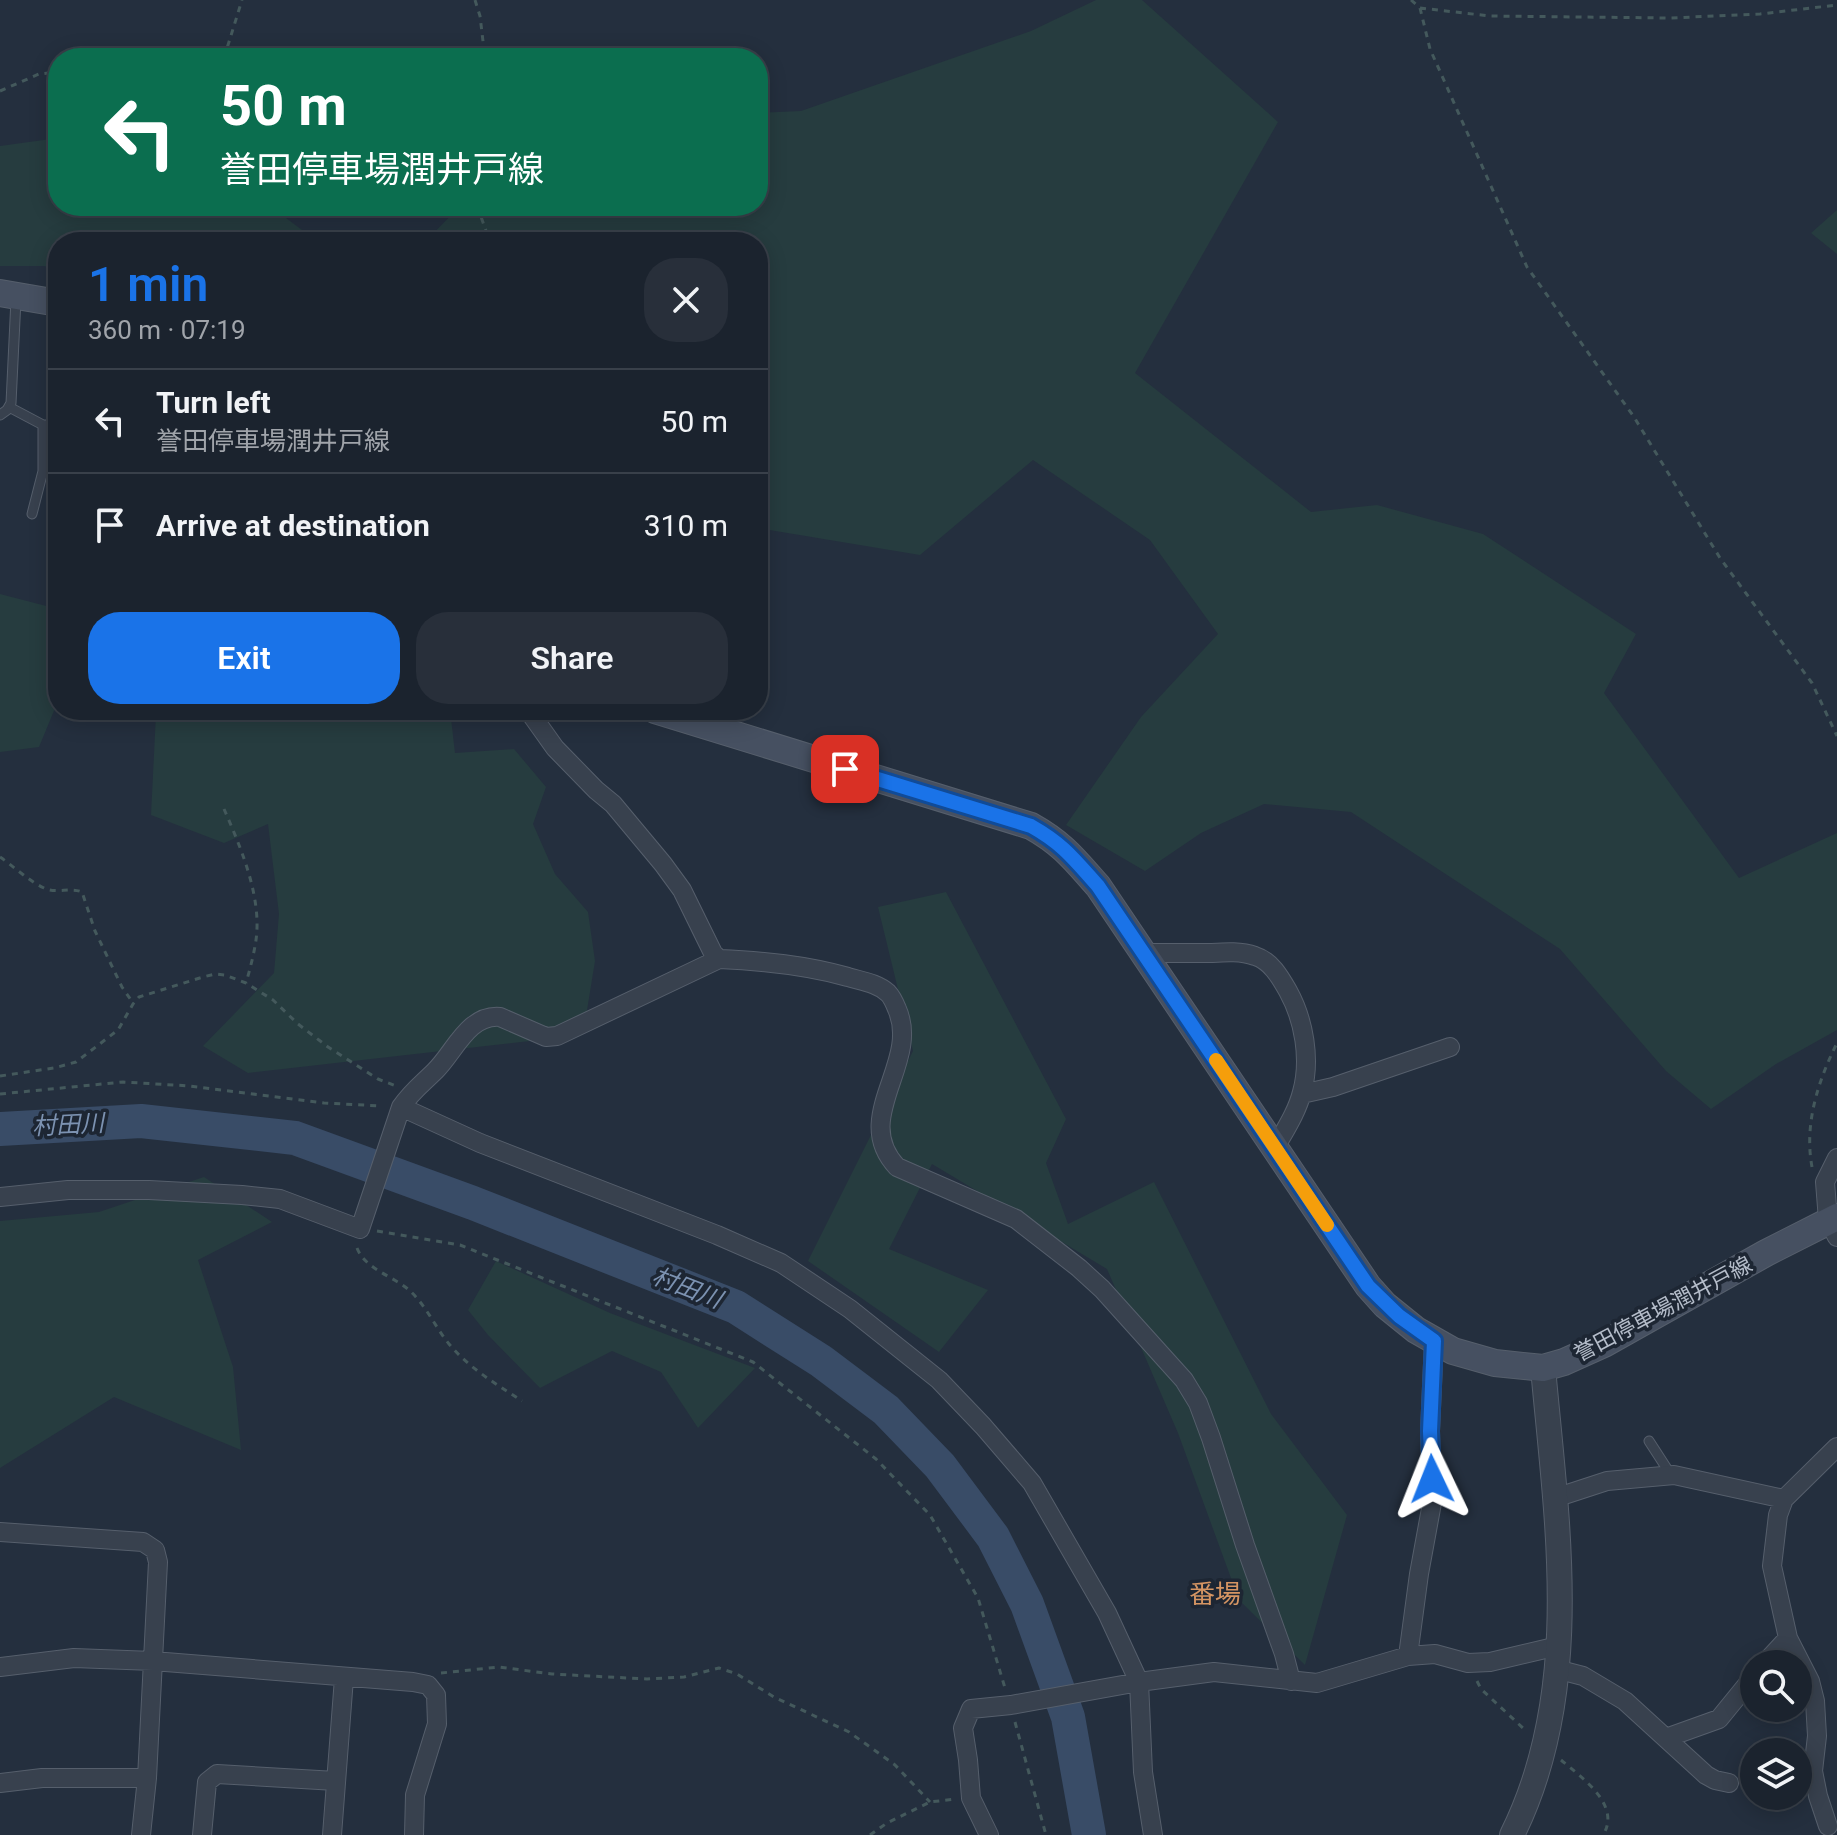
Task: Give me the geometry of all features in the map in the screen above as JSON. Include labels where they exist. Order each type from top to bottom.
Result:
[{"type":"main road","points":[[8,294],[48,301]]},
{"type":"main road","name":"誉田停車場潤井戸線","points":[[687,720],[1031,826],[1067,850],[1098,886],[1368,1286],[1399,1316],[1453,1351],[1495,1363],[1543,1368],[1564,1362],[1834,1225]]},
{"type":"street","points":[[535,720],[555,748],[613,804],[663,864],[682,890],[713,953],[719,959]]},
{"type":"street","points":[[1143,953],[1234,952],[1257,956],[1280,976],[1303,1028],[1306,1072],[1302,1094],[1275,1148]]},
{"type":"street","points":[[0,1197],[68,1190],[242,1195],[280,1199],[360,1229],[406,1100],[476,1024],[493,1016],[500,1017],[546,1037],[557,1036],[719,959],[816,968],[873,984],[890,994],[902,1031],[902,1044],[880,1125],[880,1137],[889,1158],[897,1167],[1016,1219],[1102,1289],[1184,1380],[1198,1403],[1211,1438],[1291,1681]]},
{"type":"street","points":[[1302,1094],[1333,1087],[1450,1047]]},
{"type":"street","points":[[406,1100],[480,1143],[781,1263],[850,1309],[939,1380],[1032,1483],[1107,1613],[1139,1682],[1143,1772],[1153,1835]]},
{"type":"street","points":[[1834,1225],[1825,1182],[1837,1158]]},
{"type":"street","points":[[1408,1656],[1432,1503],[1430,1431],[1434,1341]]},
{"type":"street","points":[[1512,1835],[1533,1787],[1546,1746],[1557,1657],[1560,1590],[1543,1368]]},
{"type":"street","points":[[1828,1831],[1813,1771],[1817,1736],[1815,1701],[1810,1681],[1788,1638],[1772,1566],[1778,1515],[1784,1499],[1837,1447]]},
{"type":"street","points":[[1555,1498],[1607,1481],[1671,1475],[1784,1499]]},
{"type":"street","points":[[0,1532],[143,1542],[155,1550],[158,1562],[147,1778],[141,1835]]},
{"type":"street","points":[[1777,1650],[1788,1638]]},
{"type":"street","points":[[989,1835],[971,1798],[963,1728],[971,1709],[1214,1672],[1317,1683],[1408,1656],[1435,1654],[1468,1663],[1557,1657],[1625,1701],[1706,1775],[1729,1783]]},
{"type":"street","points":[[0,1667],[74,1658],[153,1661],[428,1685],[436,1695],[437,1724],[415,1795],[414,1835]]},
{"type":"street","points":[[332,1835],[344,1678]]},
{"type":"street","points":[[1666,1738],[1719,1719],[1740,1693]]},
{"type":"street","points":[[202,1835],[207,1782],[217,1774],[336,1781]]},
{"type":"street","points":[[0,1783],[42,1778],[147,1778]]},
{"type":"lane","points":[[0,415],[11,403],[8,294]]},
{"type":"lane","points":[[9,407],[48,425]]},
{"type":"lane","points":[[32,514],[43,471],[43,425]]},
{"type":"lane","points":[[1649,1441],[1671,1475]]},
{"type":"path","points":[[227,48],[242,0]]},
{"type":"path","points":[[475,0],[484,48]]},
{"type":"path","points":[[1411,0],[1420,8],[1430,49],[1527,267],[1634,417],[1720,558],[1812,683],[1837,736]]},
{"type":"path","points":[[1420,8],[1490,16],[1670,18],[1760,14],[1837,5]]},
{"type":"path","points":[[0,91],[48,73]]},
{"type":"path","points":[[224,809],[244,855],[257,919],[246,983]]},
{"type":"path","points":[[0,857],[45,889],[82,892],[95,931],[133,1004]]},
{"type":"path","points":[[0,1076],[76,1062],[118,1030],[139,997],[215,974],[246,983],[273,1000],[328,1047],[406,1100]]},
{"type":"path","points":[[1825,1182],[1813,1168],[1811,1129],[1814,1101],[1824,1068],[1837,1043]]},
{"type":"path","points":[[0,1094],[123,1082],[190,1086],[324,1103],[406,1100]]},
{"type":"path","points":[[522,1401],[479,1373],[450,1345],[408,1290],[361,1258],[357,1248],[360,1229],[460,1245],[753,1362],[876,1459],[930,1515],[978,1598],[1046,1835]]},
{"type":"path","points":[[1468,1663],[1481,1689],[1592,1787],[1609,1818],[1609,1827],[1603,1835]]},
{"type":"path","points":[[413,1682],[431,1675],[499,1667],[552,1674],[647,1679],[684,1677],[719,1668],[737,1674],[774,1697],[849,1732],[895,1765],[930,1802]]},
{"type":"path","points":[[870,1835],[930,1802],[971,1798]]},
{"type":"green space","points":[[1096,0],[1142,0],[1278,122],[1135,373],[1311,512],[1377,505],[1483,534],[1636,634],[1604,693],[1739,878],[1837,833],[1837,1030],[1776,1064],[1711,1109],[1666,1071],[1560,949],[1351,812],[1264,804],[1201,833],[1145,871],[1066,825],[1141,717],[1218,634],[1150,540],[1033,460],[920,555],[768,530],[768,232],[435,232],[450,216],[768,216],[768,113],[801,111],[1031,31]]},
{"type":"green space","points":[[48,139],[48,216],[283,216],[305,232],[48,232],[48,267],[0,266],[0,146]]},
{"type":"green space","points":[[1837,210],[1837,254],[1811,233]]},
{"type":"green space","points":[[0,594],[48,606],[50,720],[39,747],[0,752]]},
{"type":"green space","points":[[156,720],[451,720],[455,753],[514,749],[546,787],[533,824],[555,874],[588,912],[595,961],[583,1035],[248,1073],[203,1046],[274,973],[279,914],[268,824],[224,843],[151,815]]},
{"type":"green space","points":[[946,892],[1066,1119],[1046,1163],[1068,1224],[1154,1182],[1271,1414],[1347,1515],[1305,1665],[1239,1600],[1178,1433],[1107,1269],[932,1164],[889,1249],[988,1290],[939,1352],[808,1261],[913,1051],[878,907]]},
{"type":"green space","points":[[204,1177],[272,1222],[198,1260],[233,1367],[241,1450],[114,1397],[0,1468],[0,1221],[99,1212]]},
{"type":"green space","points":[[496,1261],[610,1313],[755,1368],[698,1428],[661,1372],[612,1351],[540,1388],[468,1310]]},
{"type":"waterway","name":"村田川","points":[[0,1129],[141,1121],[295,1138],[473,1203],[736,1307],[821,1361],[886,1410],[940,1466],[993,1537],[1027,1604],[1068,1717],[1089,1835]]},
{"type":"slow traffic","points":[[1216,1060],[1327,1225]]},
{"type":"district","name":"番場","points":[[1215,1594]]},
{"type":"route","points":[[845,769],[1031,826],[1067,850],[1098,886],[1368,1286],[1385,1305],[1434,1341],[1430,1431],[1432,1479]]}]
